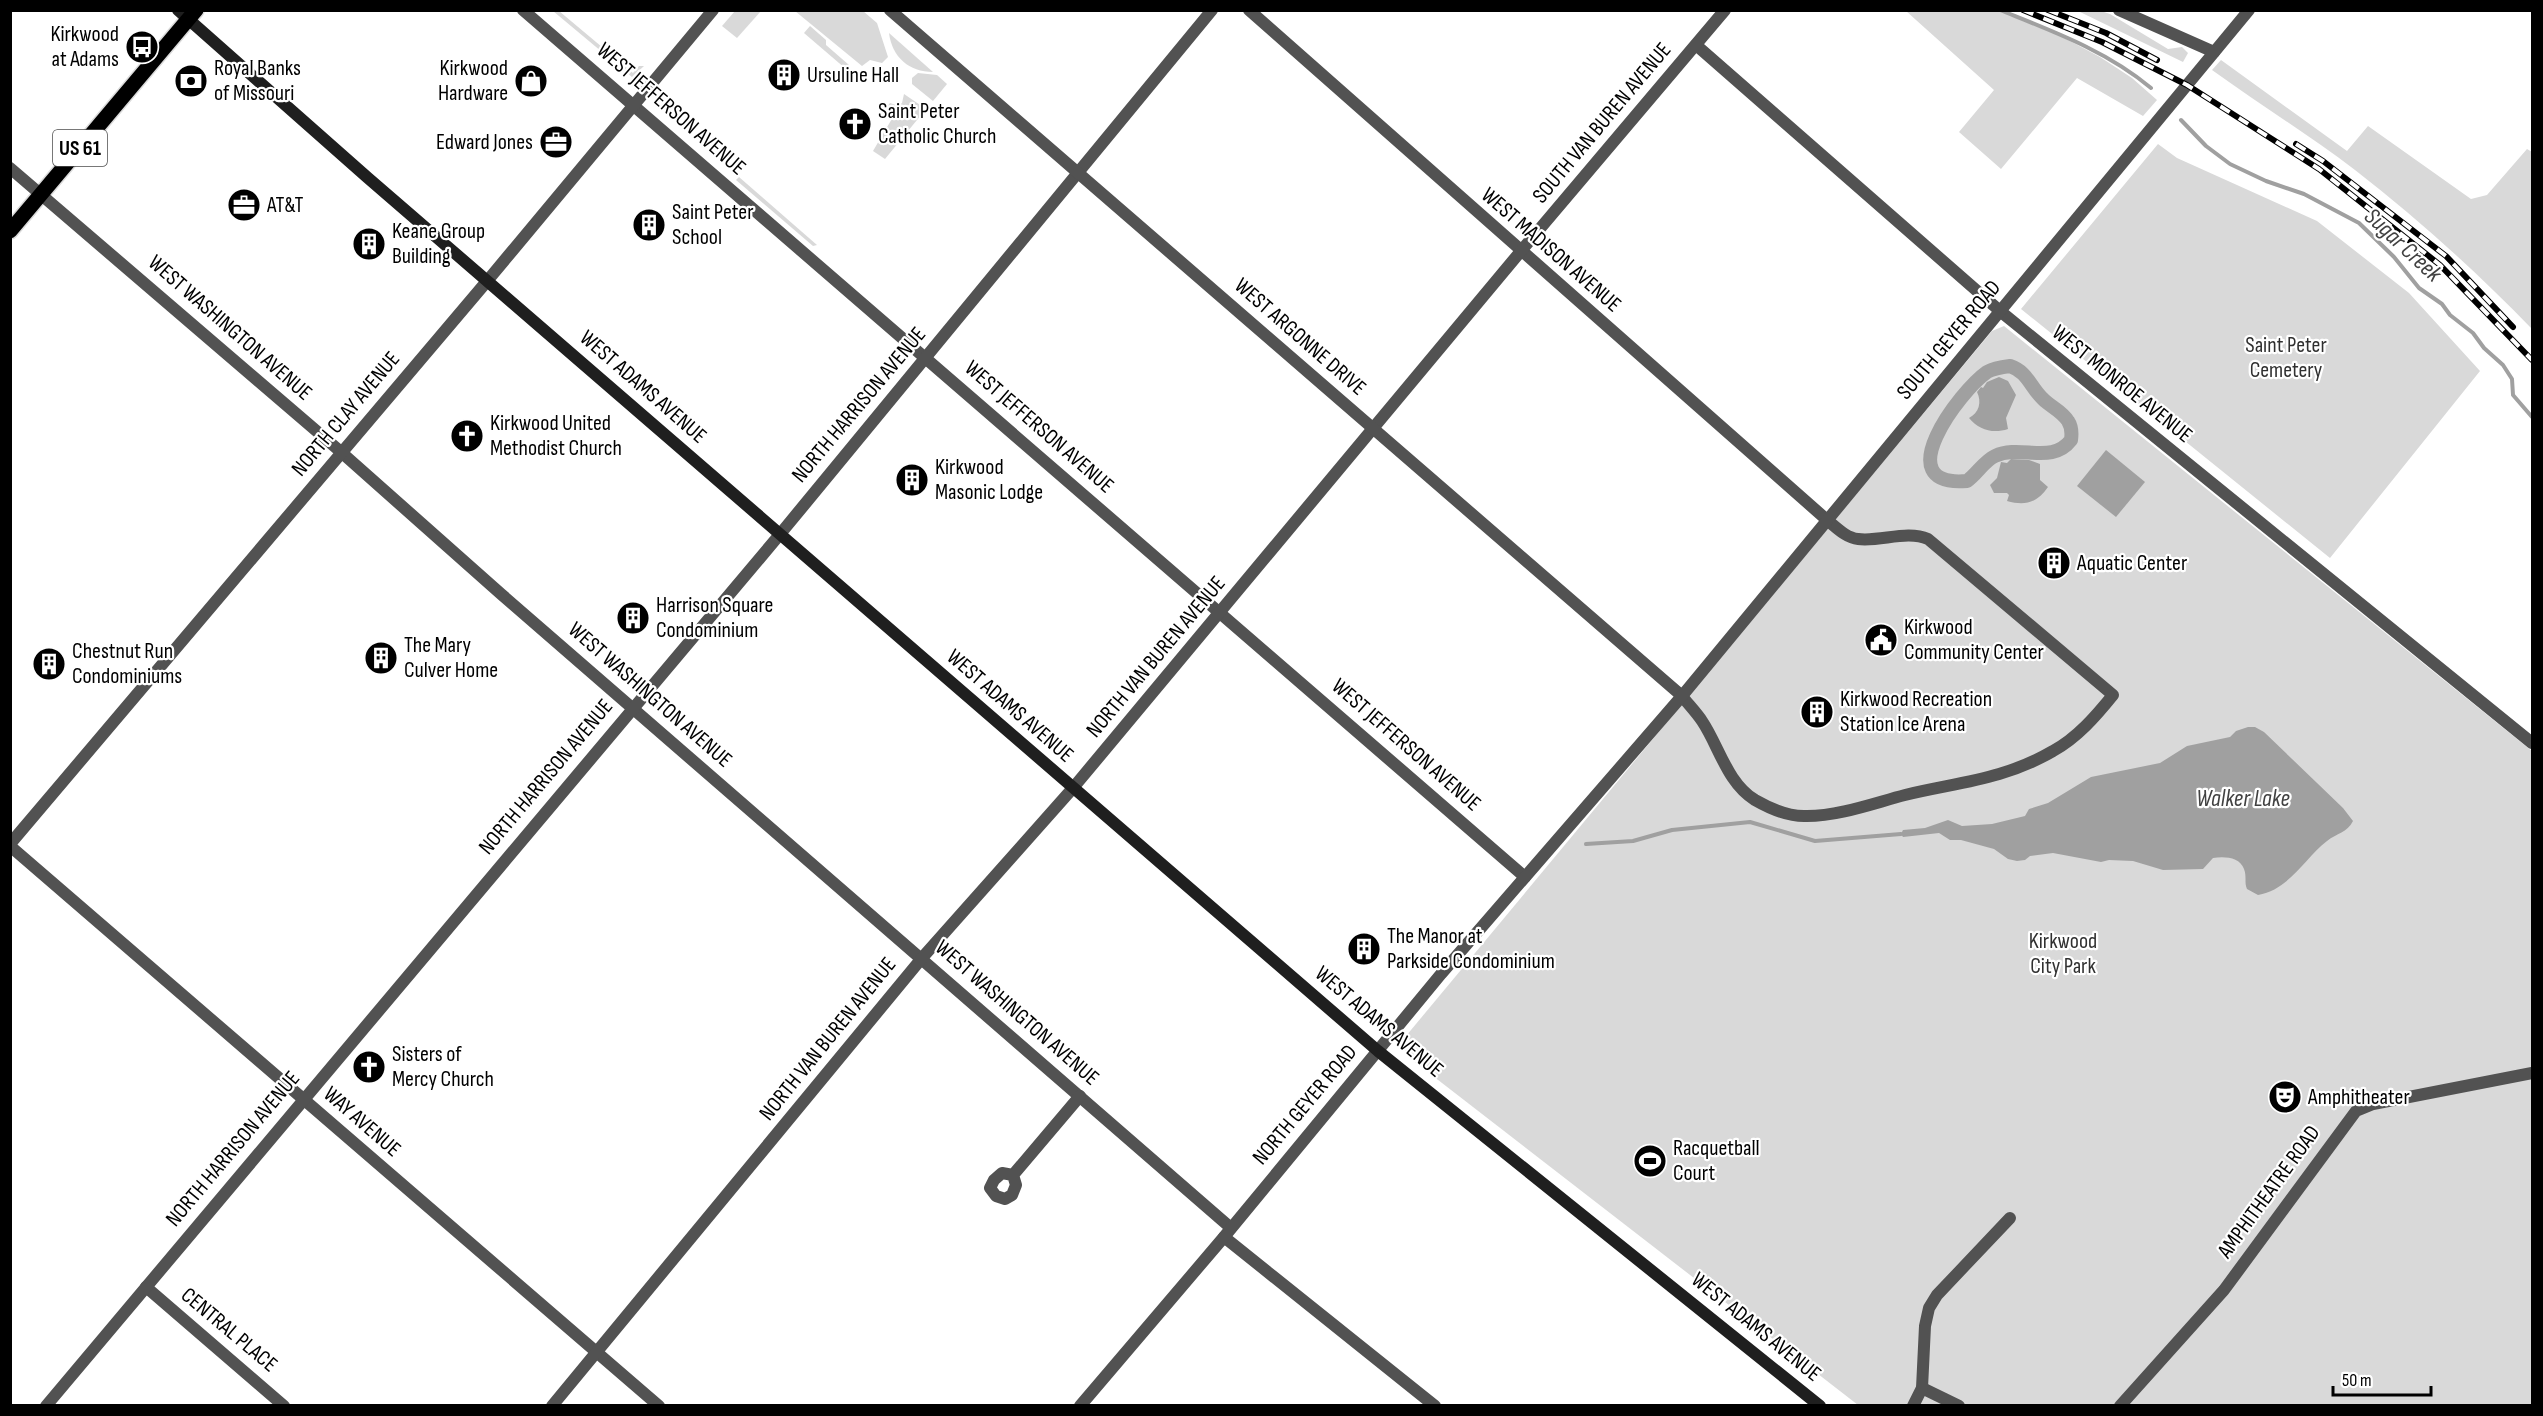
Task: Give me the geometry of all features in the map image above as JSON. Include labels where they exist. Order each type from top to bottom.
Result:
[{"type":"main road","name":"US 61","points":[[10,231],[187,13]]},
{"type":"main road","name":"WEST ADAMS AVENUE","points":[[187,13],[488,280],[1378,1051],[1820,1406]]},
{"type":"street","name":"WEST JEFFERSON AVENUE","points":[[523,10],[1525,877]]},
{"type":"street","name":"NORTH CLAY AVENUE","points":[[10,845],[713,10]]},
{"type":"street","name":"WEST ARGONNE DRIVE","points":[[890,10],[1682,696],[1702,721],[1727,769],[1752,798],[1771,808],[1805,817],[1984,780],[2032,763],[2056,750],[2094,719],[2113,695],[2058,649]]},
{"type":"street","name":"NORTH HARRISON AVENUE","points":[[45,1406],[780,533],[1212,10]]},
{"type":"street","name":"WEST MADISON AVENUE","points":[[1249,10],[1827,520],[1845,534],[1857,539],[1916,536],[1928,539],[2058,649]]},
{"type":"street","name":"SOUTH VAN BUREN AVENUE","points":[[1373,428],[1725,10]]},
{"type":"street","points":[[2119,10],[2214,52]]},
{"type":"street","name":"SOUTH GEYER ROAD","points":[[1682,696],[2249,10]]},
{"type":"street","name":"WEST MONROE AVENUE","points":[[1696,45],[2000,311],[2532,743]]},
{"type":"street","name":"WEST WASHINGTON AVENUE","points":[[10,168],[341,452],[632,708],[1080,1096],[1228,1232],[1435,1406]]},
{"type":"street","name":"NORTH VAN BUREN AVENUE","points":[[552,1406],[922,958],[1073,788],[1373,428]]},
{"type":"street","name":"NORTH GEYER ROAD","points":[[1083,1405],[1441,974],[1682,696]]},
{"type":"street","name":"WAY AVENUE","points":[[10,845],[659,1406]]},
{"type":"street","name":"AMPHITHEATRE ROAD","points":[[2120,1406],[2224,1290],[2356,1111],[2373,1104],[2532,1073]]},
{"type":"street","points":[[1013,1175],[1080,1096]]},
{"type":"street","points":[[1913,1406],[1922,1388],[1925,1326],[1929,1308],[1937,1295],[2010,1218]]},
{"type":"street","name":"CENTRAL PLACE","points":[[146,1287],[284,1406]]},
{"type":"street","points":[[1922,1388],[1959,1406]]},
{"type":"green space","points":[[553,11],[559,11],[633,73],[639,66],[644,66],[632,77]]},
{"type":"green space","points":[[735,11],[761,11],[737,38],[722,26]]},
{"type":"green space","points":[[795,11],[863,11],[877,23],[888,57],[882,63],[870,60],[862,66]]},
{"type":"green space","points":[[1906,11],[2003,11],[2038,24],[2100,57],[2132,78],[2157,100],[2143,116],[2077,78],[2001,169],[1959,132],[1994,90]]},
{"type":"green space","points":[[2078,11],[2101,11],[2110,14],[2168,49],[2182,47],[2188,53],[2183,62]]},
{"type":"green space","points":[[810,26],[826,40],[826,45],[849,65],[846,69],[804,33]]},
{"type":"green space","points":[[889,33],[933,72],[916,69],[903,62],[894,49]]},
{"type":"green space","points":[[2221,60],[2347,151],[2368,126],[2471,199],[2487,195],[2527,149],[2532,152],[2532,329],[2424,227],[2355,170],[2212,70]]},
{"type":"green space","points":[[918,73],[937,75],[947,84],[933,101],[912,84],[912,78]]},
{"type":"green space","points":[[904,94],[926,109],[885,159],[873,151],[893,117],[884,110],[890,103],[896,105],[902,103]]},
{"type":"green space","name":"Saint Peter Cemetery","points":[[2158,144],[2177,158],[2317,221],[2409,293],[2480,371],[2330,558],[2021,309]]},
{"type":"green space","points":[[739,177],[817,245],[813,246],[736,180]]},
{"type":"green space","name":"Kirkwood City Park","points":[[2004,326],[2532,751],[2532,1405],[1858,1405],[1411,1059],[1405,1051],[1406,1036],[1992,331]]},
{"type":"water","points":[[1999,377],[2008,381],[2016,395],[2006,418],[2008,429],[1992,431],[1982,428],[1969,418],[1979,407],[1977,392],[1987,382]]},
{"type":"water","points":[[2106,450],[2145,482],[2116,517],[2077,486]]},
{"type":"water","points":[[2011,459],[2029,460],[2040,464],[2040,480],[2048,487],[2035,500],[2025,503],[2007,501],[2009,495],[2007,493],[1994,493],[1990,485],[1997,478],[2001,462],[2007,463]]},
{"type":"water","name":"Walker Lake","points":[[2255,727],[2264,732],[2343,808],[2353,821],[2345,830],[2319,848],[2288,880],[2269,892],[2258,895],[2247,889],[2242,865],[2227,857],[2213,858],[2203,869],[2163,870],[2133,861],[2101,862],[2053,853],[2030,856],[2025,860],[2017,861],[2008,859],[1994,849],[1961,840],[1950,840],[1939,833],[1903,837],[1901,834],[1903,830],[1925,828],[1948,820],[1962,826],[1992,824],[2025,816],[2029,809],[2048,803],[2091,777],[2160,763],[2187,746],[2230,737],[2236,731]]},
{"type":"waterway","name":"Sugar Creek","points":[[2000,10],[2098,53],[2151,88]]},
{"type":"waterway","name":"Sugar Creek","points":[[2181,120],[2206,146],[2230,164],[2266,181],[2304,194],[2359,223],[2394,257],[2419,288],[2442,304],[2450,315],[2473,333],[2484,348],[2503,365],[2512,379],[2513,395],[2532,417]]},
{"type":"waterway","points":[[2010,366],[2021,372],[2043,399],[2066,418],[2072,432],[2071,440],[2055,451],[2015,452],[1995,456],[1967,481],[1943,479],[1932,470],[1931,455],[1936,436],[1947,417],[1975,382],[1987,372],[2010,366]]},
{"type":"waterway","points":[[1586,844],[1633,841],[1672,830],[1750,822],[1815,841],[1901,834]]},
{"type":"railway","points":[[2023,10],[2102,42],[2187,85],[2319,169],[2440,265],[2532,360]]},
{"type":"railway","points":[[2048,10],[2106,33],[2157,60]]},
{"type":"railway","points":[[2296,144],[2323,161],[2446,256],[2513,327]]},
{"type":"place","name":"Kirkwood at Adams","points":[[142,47]]},
{"type":"place","name":"Ursuline Hall","points":[[784,75]]},
{"type":"place","name":"Royal Banks of Missouri","points":[[191,81]]},
{"type":"place","name":"Kirkwood Hardware","points":[[531,81]]},
{"type":"place","name":"Saint Peter Catholic Church","points":[[855,124]]},
{"type":"place","name":"Edward Jones","points":[[556,142]]},
{"type":"place","name":"AT&T","points":[[244,205]]},
{"type":"place","name":"Saint Peter School","points":[[649,225]]},
{"type":"place","name":"Keane Group Building","points":[[369,244]]},
{"type":"place","name":"Kirkwood United Methodist Church","points":[[467,436]]},
{"type":"place","name":"Kirkwood Masonic Lodge","points":[[912,480]]},
{"type":"place","name":"Aquatic Center","points":[[2054,563]]},
{"type":"place","name":"Harrison Square Condominium","points":[[633,618]]},
{"type":"place","name":"Kirkwood Community Center","points":[[1881,640]]},
{"type":"place","name":"The Mary Culver Home","points":[[381,658]]},
{"type":"place","name":"Chestnut Run Condominiums","points":[[49,664]]},
{"type":"place","name":"Kirkwood Recreation Station Ice Arena","points":[[1817,712]]},
{"type":"place","name":"The Manor at Parkside Condominium","points":[[1364,949]]},
{"type":"place","name":"Sisters of Mercy Church","points":[[369,1067]]},
{"type":"place","name":"Amphitheater","points":[[2285,1097]]},
{"type":"place","name":"Racquetball Court","points":[[1650,1161]]}]
